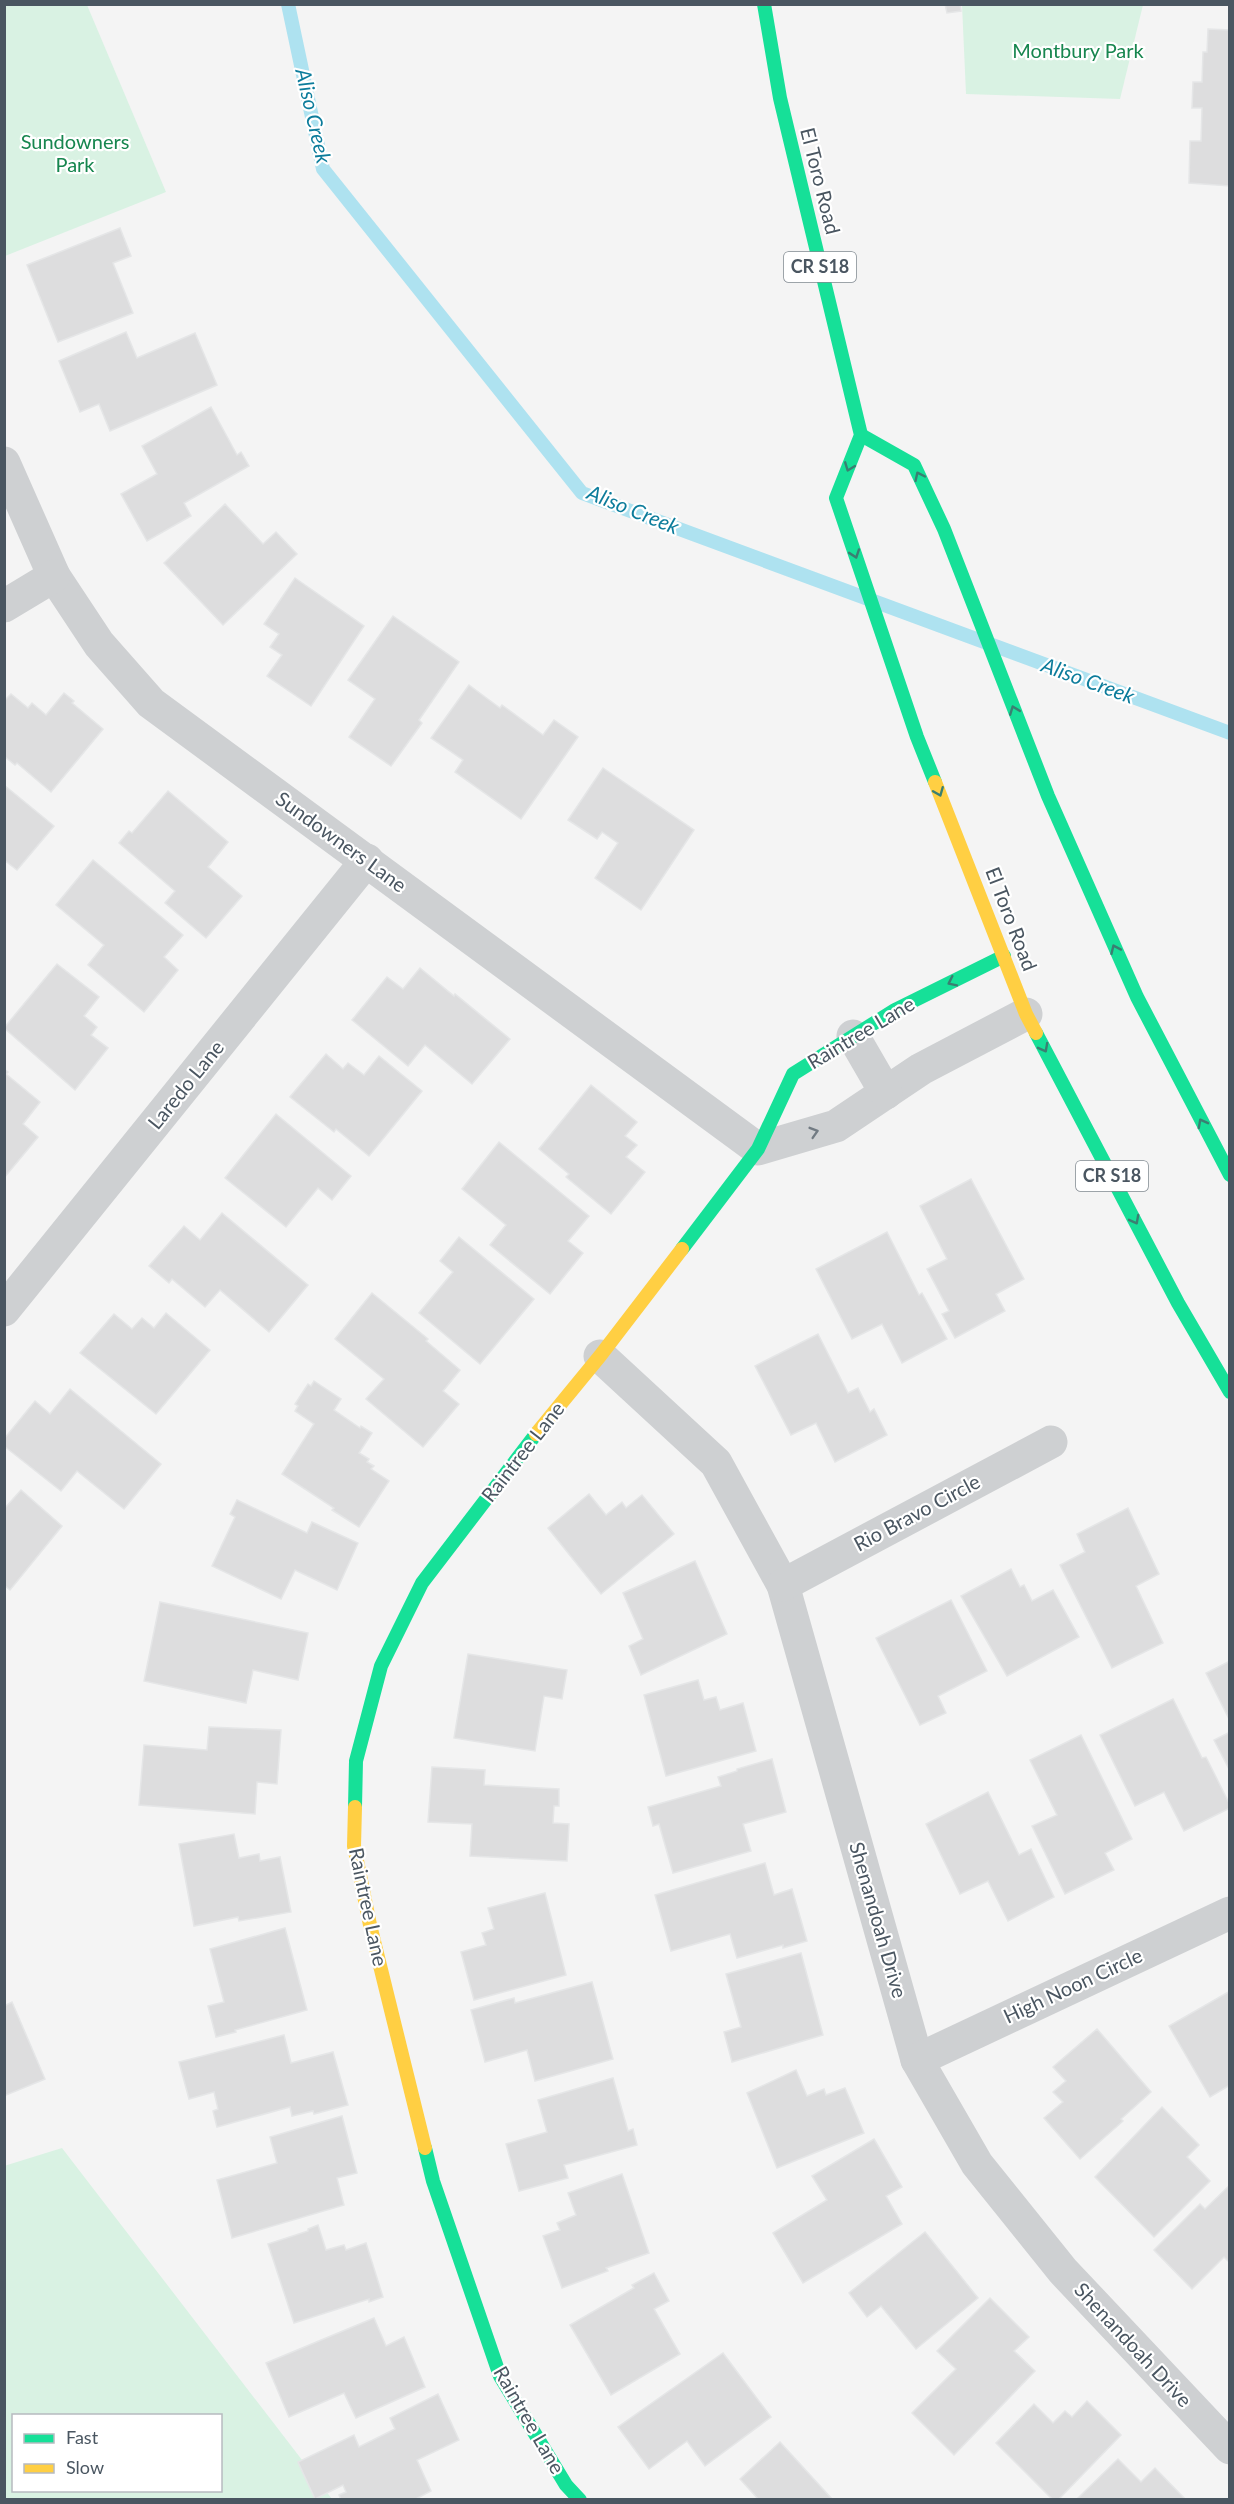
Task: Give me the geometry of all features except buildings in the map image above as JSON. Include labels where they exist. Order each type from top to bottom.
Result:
[{"type":"main road","name":"El Toro Road","points":[[764,4],[780,98],[861,435],[836,498],[917,737],[1026,1014],[1178,1303],[1230,1392]]},
{"type":"main road","points":[[861,435],[914,465],[944,529],[1035,765],[1137,997],[1230,1175]]},
{"type":"main road","name":"Raintree Lane","points":[[580,2499],[566,2485],[500,2376],[433,2181],[365,1902],[354,1846],[356,1761],[381,1666],[422,1583],[519,1454],[600,1356],[758,1149],[793,1074],[895,1010],[1004,956]]},
{"type":"street","name":"Sundowners Lane","points":[[4,463],[54,576],[99,644],[151,703],[758,1149]]},
{"type":"street","points":[[4,606],[54,576]]},
{"type":"street","name":"Laredo Lane","points":[[4,1310],[366,860]]},
{"type":"street","points":[[758,1149],[836,1125],[921,1069],[1026,1014]]},
{"type":"street","points":[[853,1036],[886,1093]]},
{"type":"street","name":"Shenandoah Drive","points":[[600,1356],[716,1463],[783,1585],[917,2060],[977,2164],[1064,2271],[1230,2448]]},
{"type":"street","name":"Rio Bravo Circle","points":[[783,1585],[1051,1442]]},
{"type":"street","name":"High Noon Circle","points":[[917,2060],[1230,1913]]},
{"type":"green space","name":"Sundowners Park","points":[[5,4],[87,5],[166,192],[5,256]]},
{"type":"green space","name":"Montbury Park","points":[[962,5],[1143,5],[1120,99],[966,94]]},
{"type":"green space","points":[[62,2148],[332,2499],[5,2499],[4,2166]]},
{"type":"waterway","name":"Aliso Creek","points":[[288,4],[323,169],[582,493],[1230,733]]},
{"type":"traffic: fast","points":[[764,4],[780,98],[861,435],[836,498],[917,737],[935,782]]},
{"type":"traffic: fast","points":[[861,435],[914,465],[944,529],[1048,796],[1137,997],[1230,1175]]},
{"type":"traffic: fast","points":[[682,1249],[758,1149],[793,1074],[895,1010],[1004,956]]},
{"type":"traffic: fast","points":[[1036,1033],[1178,1303],[1230,1392]]},
{"type":"traffic: fast","points":[[355,1807],[356,1761],[381,1666],[422,1583],[536,1434]]},
{"type":"traffic: fast","points":[[425,2148],[433,2181],[500,2376],[566,2485],[580,2500]]},
{"type":"traffic: slow","points":[[935,782],[1026,1014],[1036,1033]]},
{"type":"traffic: slow","points":[[536,1434],[600,1356],[682,1249]]},
{"type":"traffic: slow","points":[[355,1807],[354,1846],[370,1925],[425,2148]]}]
